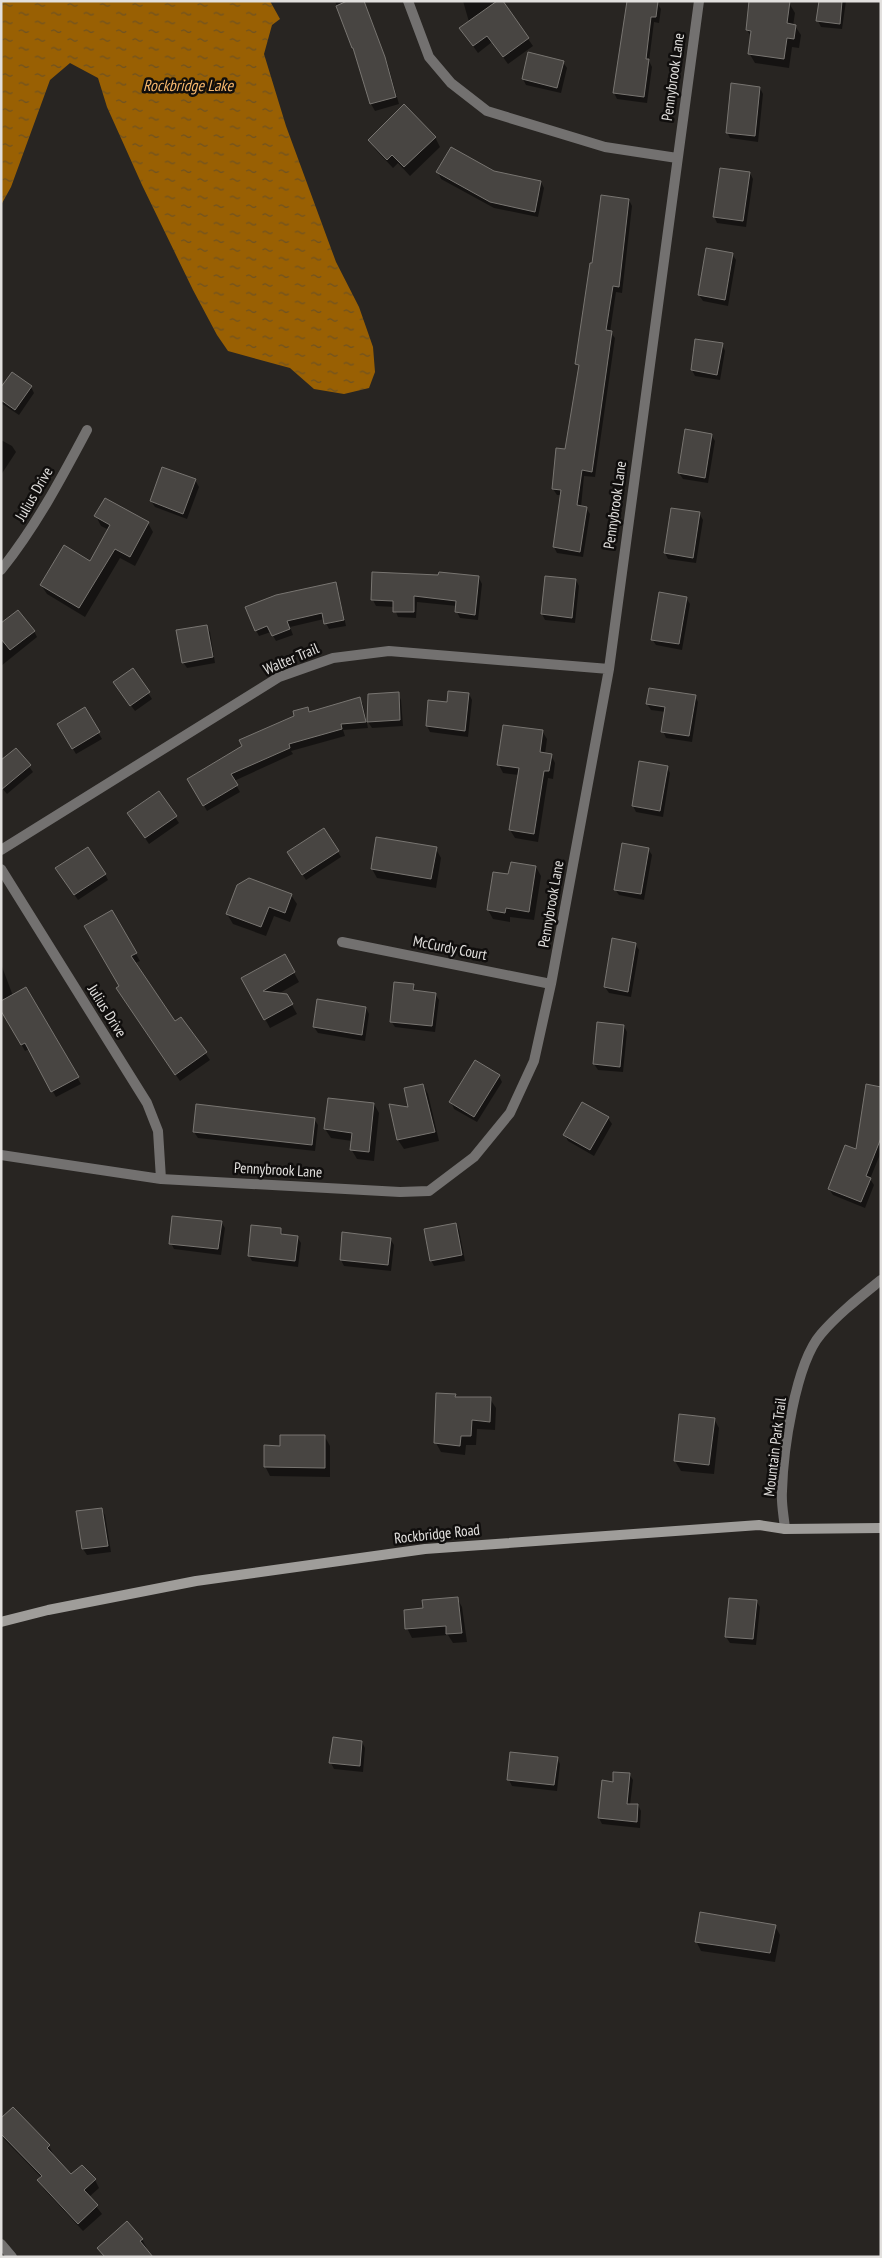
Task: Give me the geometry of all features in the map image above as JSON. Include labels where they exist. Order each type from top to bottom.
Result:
[{"type":"main road","name":"Rockbridge Road","points":[[1,1622],[48,1610],[196,1581],[425,1549],[759,1525],[785,1529],[881,1528]]},
{"type":"street","points":[[408,1],[429,57],[451,83],[487,111],[605,147],[677,158]]},
{"type":"street","name":"Pennybrook Lane","points":[[1,1156],[161,1179],[400,1192],[429,1191],[474,1157],[510,1113],[534,1061],[551,984],[609,669],[699,1]]},
{"type":"street","name":"Julius Drive","points":[[1,570],[25,540],[47,506],[87,430]]},
{"type":"street","name":"Walter Trail","points":[[1,850],[279,677],[332,658],[389,651],[609,669]]},
{"type":"street","name":"Julius Drive","points":[[1,869],[147,1103],[158,1131],[161,1179]]},
{"type":"street","name":"McCurdy Court","points":[[342,942],[551,984]]},
{"type":"street","name":"Mountain Park Trail","points":[[785,1529],[781,1492],[793,1402],[809,1354],[820,1335],[855,1301],[881,1280]]},
{"type":"street","points":[[1,2244],[12,2257]]},
{"type":"water","name":"Rockbridge Lake","points":[[1,1],[270,1],[280,19],[272,25],[264,54],[286,126],[336,262],[359,307],[373,347],[375,372],[369,388],[344,394],[314,389],[290,368],[228,351],[217,335],[193,290],[142,185],[107,107],[98,78],[70,63],[50,80],[11,187],[1,205]]},
{"type":"building","points":[[347,1],[364,1],[385,57],[396,97],[370,104],[353,48],[336,6]]},
{"type":"building","points":[[497,1],[503,1],[529,38],[503,57],[487,36],[473,46],[459,28]]},
{"type":"building","points":[[627,1],[658,1],[656,17],[651,17],[646,59],[649,59],[644,97],[613,93]]},
{"type":"building","points":[[749,1],[790,1],[787,23],[796,25],[794,39],[787,38],[784,59],[748,54],[751,31],[746,30]]},
{"type":"building","points":[[819,1],[842,1],[840,24],[816,21]]},
{"type":"building","points":[[528,52],[564,61],[557,88],[522,79]]},
{"type":"building","points":[[731,83],[760,87],[755,136],[726,133]]},
{"type":"building","points":[[404,104],[436,137],[404,167],[392,155],[387,160],[368,140]]},
{"type":"building","points":[[451,147],[494,171],[541,181],[535,212],[490,202],[436,172]]},
{"type":"building","points":[[720,168],[750,172],[743,221],[713,217]]},
{"type":"building","points":[[601,195],[629,199],[619,287],[613,286],[606,330],[612,331],[592,472],[582,470],[577,505],[587,507],[580,552],[553,547],[561,490],[552,489],[556,448],[565,449],[579,365],[575,364]]},
{"type":"building","points":[[706,248],[733,253],[725,300],[698,295]]},
{"type":"building","points":[[695,339],[723,343],[717,375],[691,370]]},
{"type":"building","points":[[12,372],[32,386],[15,410],[1,400],[1,387]]},
{"type":"building","points":[[685,429],[712,434],[705,478],[678,473]]},
{"type":"building","points":[[162,467],[196,479],[183,514],[150,501]]},
{"type":"building","points":[[105,498],[149,522],[130,557],[115,549],[79,608],[40,585],[64,545],[90,561],[110,525],[94,516]]},
{"type":"building","points":[[671,508],[700,512],[693,558],[664,553]]},
{"type":"building","points":[[372,572],[438,575],[439,572],[479,576],[475,615],[455,612],[456,601],[414,596],[414,612],[393,612],[393,601],[371,600]]},
{"type":"building","points":[[545,576],[576,579],[572,618],[541,614]]},
{"type":"building","points":[[336,582],[344,620],[324,624],[322,613],[287,621],[290,629],[272,636],[267,626],[255,631],[245,607],[276,595]]},
{"type":"building","points":[[659,592],[687,597],[679,644],[651,640]]},
{"type":"building","points":[[18,610],[35,631],[10,650],[1,639],[1,623]]},
{"type":"building","points":[[207,625],[213,657],[182,663],[176,630]]},
{"type":"building","points":[[133,668],[150,692],[130,706],[113,682]]},
{"type":"building","points":[[649,688],[696,695],[689,736],[661,732],[665,707],[646,704]]},
{"type":"building","points":[[448,691],[469,693],[465,731],[426,726],[428,700],[447,702]]},
{"type":"building","points":[[399,692],[400,720],[367,722],[368,694]]},
{"type":"building","points":[[360,697],[366,722],[341,724],[342,729],[289,744],[290,748],[231,774],[238,785],[203,806],[187,779],[242,746],[239,740],[294,716],[293,711],[308,707],[309,712]]},
{"type":"building","points":[[85,707],[100,732],[72,749],[57,724]]},
{"type":"building","points":[[503,725],[543,730],[540,752],[552,754],[549,771],[544,771],[534,834],[509,830],[519,768],[497,765]]},
{"type":"building","points":[[16,748],[31,765],[1,790],[1,760]]},
{"type":"building","points":[[639,761],[668,766],[660,811],[632,806]]},
{"type":"building","points":[[159,791],[177,816],[145,838],[127,813]]},
{"type":"building","points":[[324,828],[339,851],[302,875],[287,852]]},
{"type":"building","points":[[376,837],[437,847],[431,879],[371,869]]},
{"type":"building","points":[[622,843],[649,848],[641,894],[614,890]]},
{"type":"building","points":[[88,847],[106,874],[74,895],[55,868]]},
{"type":"building","points":[[511,862],[536,866],[529,912],[506,908],[505,913],[487,910],[493,872],[508,874]]},
{"type":"building","points":[[249,878],[292,894],[285,913],[269,907],[261,927],[226,914],[237,885]]},
{"type":"building","points":[[112,910],[137,953],[131,956],[175,1021],[181,1017],[207,1052],[175,1075],[116,988],[119,986],[84,926]]},
{"type":"building","points":[[612,938],[636,943],[628,992],[604,987]]},
{"type":"building","points":[[285,954],[295,972],[263,991],[287,994],[293,1004],[264,1020],[241,978]]},
{"type":"building","points":[[394,982],[414,984],[413,990],[436,993],[432,1026],[390,1022]]},
{"type":"building","points":[[26,987],[79,1077],[51,1092],[25,1043],[21,1045],[1,1011],[1,1001]]},
{"type":"building","points":[[317,999],[366,1007],[362,1035],[313,1027]]},
{"type":"building","points":[[597,1022],[624,1025],[620,1067],[593,1064]]},
{"type":"building","points":[[475,1060],[500,1075],[474,1117],[449,1102]]},
{"type":"building","points":[[423,1084],[435,1132],[397,1140],[389,1104],[408,1107],[404,1088]]},
{"type":"building","points":[[866,1084],[881,1087],[881,1138],[866,1176],[871,1178],[861,1202],[828,1189],[845,1145],[856,1149]]},
{"type":"building","points":[[328,1098],[374,1103],[369,1152],[350,1150],[352,1133],[324,1129]]},
{"type":"building","points":[[582,1102],[609,1117],[590,1150],[563,1135]]},
{"type":"building","points":[[196,1104],[315,1118],[312,1145],[193,1132]]},
{"type":"building","points":[[172,1216],[222,1221],[218,1249],[169,1244]]},
{"type":"building","points":[[456,1223],[462,1255],[430,1261],[424,1229]]},
{"type":"building","points":[[251,1225],[281,1228],[281,1234],[298,1236],[295,1261],[248,1256]]},
{"type":"building","points":[[342,1232],[391,1238],[388,1265],[340,1260]]},
{"type":"building","points":[[436,1393],[456,1394],[455,1397],[491,1397],[490,1422],[472,1420],[471,1436],[461,1436],[460,1446],[434,1443]]},
{"type":"building","points":[[679,1414],[715,1418],[709,1465],[674,1461]]},
{"type":"building","points":[[280,1435],[325,1435],[325,1468],[264,1467],[264,1445],[280,1446]]},
{"type":"building","points":[[102,1508],[108,1546],[82,1549],[76,1511]]},
{"type":"building","points":[[458,1597],[462,1633],[446,1634],[446,1626],[405,1629],[404,1610],[423,1608],[422,1600]]},
{"type":"building","points":[[729,1598],[757,1600],[753,1639],[725,1637]]},
{"type":"building","points":[[333,1737],[362,1741],[360,1766],[329,1763]]},
{"type":"building","points":[[510,1752],[558,1757],[554,1785],[507,1780]]},
{"type":"building","points":[[613,1772],[630,1773],[627,1804],[638,1804],[637,1822],[598,1818],[602,1780],[613,1782]]},
{"type":"building","points":[[700,1912],[776,1925],[770,1953],[695,1942]]},
{"type":"building","points":[[13,2107],[50,2145],[47,2148],[71,2174],[82,2165],[96,2179],[84,2190],[98,2205],[78,2224],[37,2180],[42,2176],[1,2134],[1,2118]]},
{"type":"building","points":[[127,2221],[143,2239],[140,2241],[153,2257],[105,2257],[97,2248]]}]
